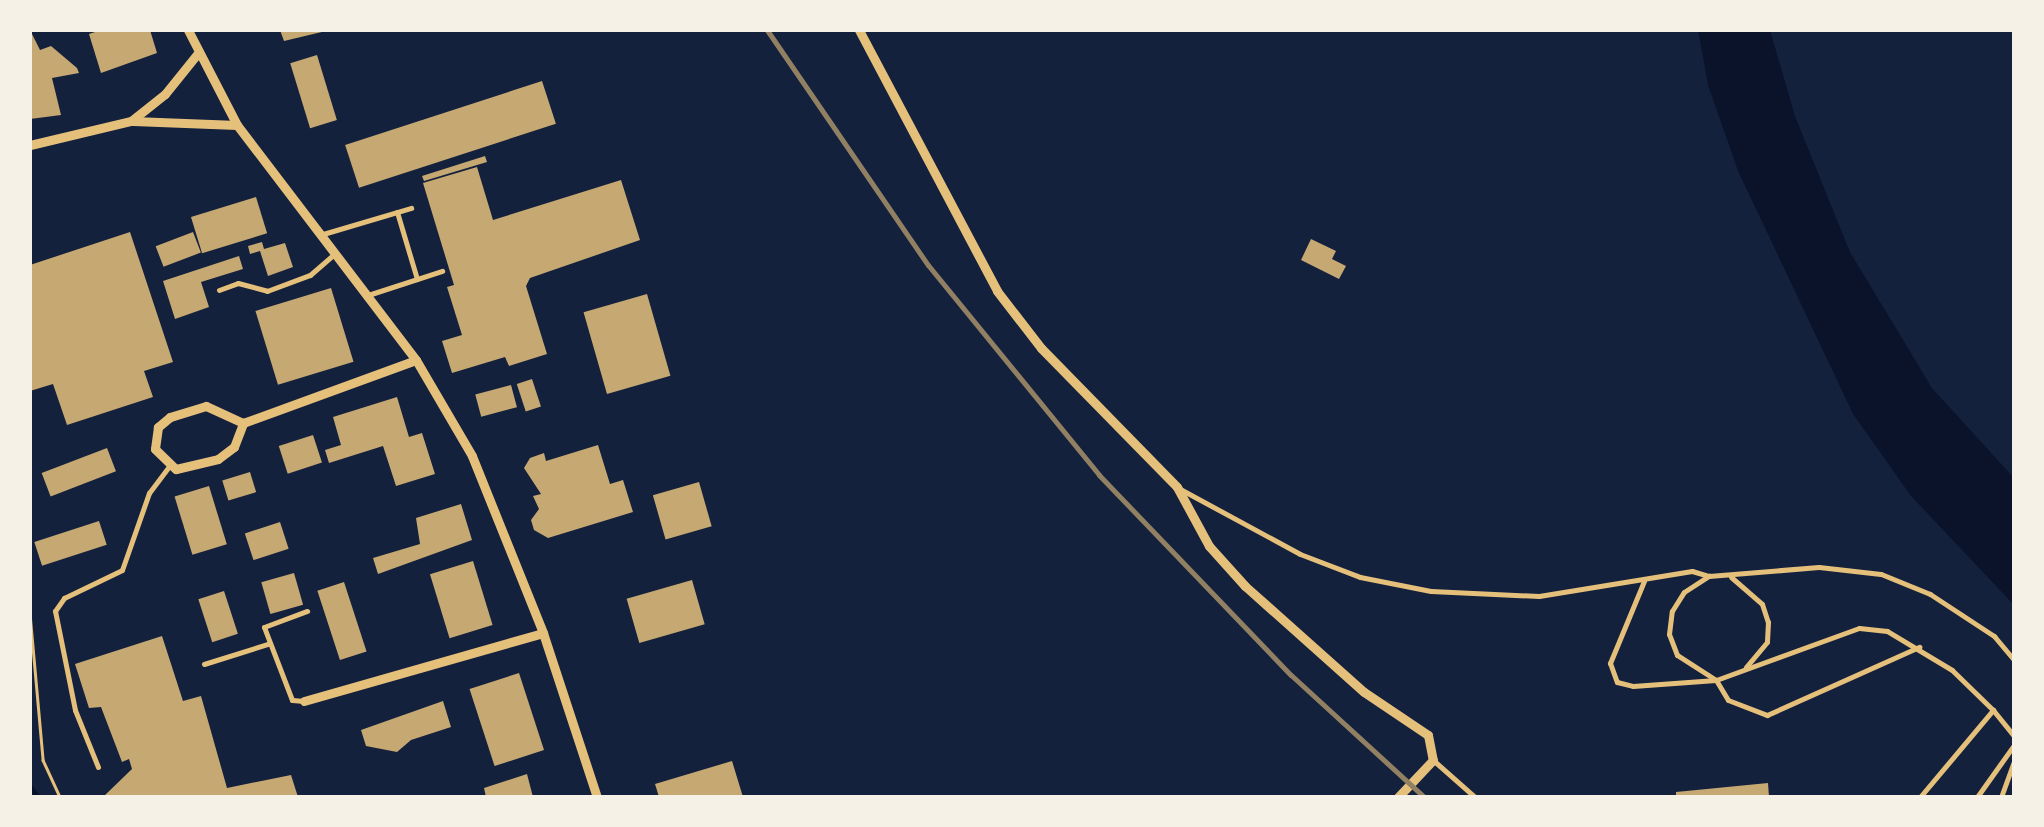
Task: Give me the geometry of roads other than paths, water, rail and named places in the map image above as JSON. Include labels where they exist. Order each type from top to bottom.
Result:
[{"type":"street","points":[[188,30],[237,125],[416,360],[492,497],[543,633],[597,797]]},
{"type":"street","points":[[859,30],[997,291],[1040,348],[1177,487],[1203,538],[1245,586],[1364,692],[1428,735],[1432,760],[1398,797]]},
{"type":"street","points":[[131,121],[166,94],[198,53]]},
{"type":"street","points":[[30,145],[131,121],[172,117],[237,125]]},
{"type":"street","points":[[243,423],[206,406],[170,417],[154,442],[169,466],[184,469],[225,455],[243,423],[416,360]]},
{"type":"street","points":[[304,701],[543,633]]},
{"type":"lane","points":[[323,234],[411,208]]},
{"type":"lane","points":[[397,212],[417,279]]},
{"type":"lane","points":[[219,290],[238,283],[266,290],[310,275],[337,252]]},
{"type":"lane","points":[[368,295],[442,270]]},
{"type":"lane","points":[[98,767],[75,710],[55,610],[64,598],[122,570],[150,493],[169,466]]},
{"type":"lane","points":[[1177,487],[1300,554],[1395,585],[1539,596],[1692,571],[1709,576],[1819,567],[1881,574],[1930,594],[1994,636],[2014,660]]},
{"type":"lane","points":[[1728,575],[1747,586],[1768,622],[1760,656],[1743,670]]},
{"type":"lane","points":[[1709,576],[1684,592],[1672,611],[1669,634],[1676,655],[1716,680],[1728,700],[1766,715],[1920,647]]},
{"type":"lane","points":[[1644,581],[1610,662],[1617,682],[1716,680],[1858,628],[1887,630],[1920,647],[1993,710],[2014,736]]},
{"type":"lane","points":[[304,701],[292,700],[264,628],[307,611]]},
{"type":"lane","points":[[204,664],[268,644]]},
{"type":"lane","points":[[1920,797],[1993,710]]},
{"type":"lane","points":[[1977,797],[2014,745]]},
{"type":"lane","points":[[1432,760],[1475,797]]},
{"type":"lane","points":[[2001,797],[2014,762]]},
{"type":"water","points":[[1698,30],[1770,30],[1795,116],[1850,252],[1932,388],[2014,478],[2014,605],[1911,496],[1853,414],[1738,171],[1708,85]]},
{"type":"waterway","points":[[30,787],[38,797]]},
{"type":"railway","points":[[767,30],[928,265],[1099,475],[1291,675],[1424,797]]}]
